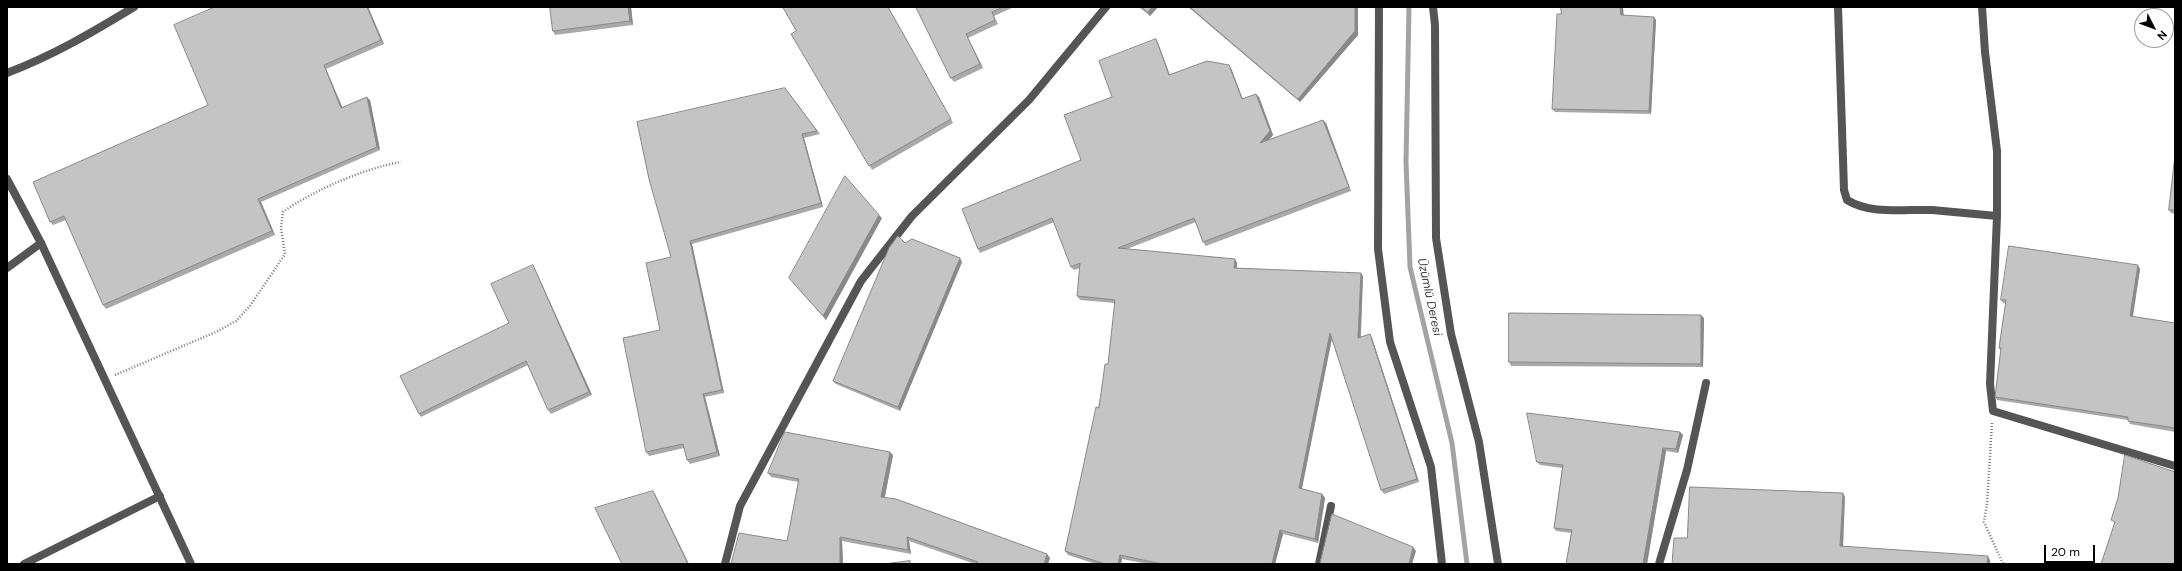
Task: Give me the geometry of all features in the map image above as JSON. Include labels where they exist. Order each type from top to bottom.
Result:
[{"type":"street","points":[[7,73],[33,63],[89,34],[134,7]]},
{"type":"street","points":[[725,564],[740,506],[861,281],[912,216],[1029,100],[1106,7]]},
{"type":"street","points":[[1379,7],[1378,250],[1390,342],[1431,467],[1442,564]]},
{"type":"street","points":[[1433,7],[1435,25],[1436,238],[1451,334],[1479,442],[1498,564]]},
{"type":"street","points":[[1838,7],[1840,114],[1844,190],[1847,200],[1856,206],[1867,209],[1932,210],[1997,216]]},
{"type":"street","points":[[1982,7],[1985,52],[1997,151],[1997,216],[1990,384],[1993,411],[2175,466]]},
{"type":"street","points":[[7,179],[41,243],[191,564]]},
{"type":"street","points":[[7,268],[41,243]]},
{"type":"street","points":[[1659,564],[1687,470],[1706,383]]},
{"type":"street","points":[[24,564],[160,496]]},
{"type":"street","points":[[1319,564],[1332,506]]},
{"type":"path","points":[[105,379],[216,332],[236,321],[250,306],[285,254],[282,228],[283,212],[321,190],[382,165],[401,162]]},
{"type":"path","points":[[1993,411],[1987,504],[1984,522],[2003,564]]},
{"type":"building","points":[[215,7],[367,7],[381,40],[324,65],[341,108],[367,97],[377,147],[258,199],[272,231],[103,305],[64,216],[50,222],[33,182],[208,105],[174,25]]},
{"type":"building","points":[[550,7],[628,7],[630,21],[553,31]]},
{"type":"building","points":[[783,7],[888,7],[951,119],[869,166],[791,34],[796,31]]},
{"type":"building","points":[[916,7],[1003,7],[992,12],[995,20],[966,34],[980,64],[951,78]]},
{"type":"building","points":[[1141,7],[1152,7],[1148,12]]},
{"type":"building","points":[[1190,7],[1355,7],[1355,31],[1298,99]]},
{"type":"building","points":[[1561,7],[1620,7],[1621,15],[1654,17],[1649,111],[1552,109],[1557,14],[1561,14]]},
{"type":"building","points":[[1156,39],[1169,75],[1207,61],[1229,65],[1242,99],[1256,94],[1270,131],[1260,143],[1323,120],[1349,187],[1203,242],[1194,218],[1118,248],[1235,259],[1234,268],[1361,273],[1358,338],[1370,334],[1417,479],[1381,490],[1330,333],[1299,488],[1322,494],[1315,539],[1280,530],[1272,564],[1162,564],[1120,555],[1118,564],[1105,564],[1065,551],[1096,407],[1099,408],[1105,364],[1108,364],[1115,300],[1077,296],[1080,263],[1071,267],[1052,218],[978,249],[962,209],[1081,160],[1064,115],[1112,97],[1099,61]]},
{"type":"building","points":[[785,88],[817,131],[802,134],[821,203],[690,241],[722,390],[703,394],[717,452],[687,460],[683,444],[646,452],[623,338],[660,330],[646,263],[671,257],[649,179],[637,122]]},
{"type":"building","points":[[2175,156],[2175,210],[2169,210]]},
{"type":"building","points":[[845,176],[879,215],[823,316],[789,278]]},
{"type":"building","points":[[898,236],[905,243],[912,239],[960,258],[898,407],[833,381],[889,248]]},
{"type":"building","points":[[2009,246],[2138,265],[2130,316],[2175,323],[2175,428],[2128,421],[2128,417],[1995,397],[2001,348],[1999,348],[2006,300],[2001,300]]},
{"type":"building","points":[[533,265],[589,392],[548,410],[526,361],[419,414],[400,376],[509,323],[491,284]]},
{"type":"building","points":[[1509,313],[1701,315],[1701,364],[1509,362]]},
{"type":"building","points":[[1527,413],[1680,432],[1676,449],[1663,448],[1643,564],[1566,564],[1572,530],[1554,528],[1563,465],[1537,462]]},
{"type":"building","points":[[785,432],[890,452],[881,497],[896,499],[1047,554],[1044,564],[978,564],[978,562],[907,537],[908,550],[840,537],[840,564],[731,564],[739,533],[787,541],[799,479],[768,473]]},
{"type":"building","points":[[2125,455],[2175,472],[2175,564],[2101,564],[2115,522],[2111,520],[2118,498]]},
{"type":"building","points":[[1690,487],[1843,493],[1840,546],[1988,556],[1987,564],[1672,564],[1674,538],[1687,538]]},
{"type":"building","points":[[653,491],[688,564],[622,564],[595,508]]},
{"type":"building","points":[[1332,514],[1413,547],[1409,564],[1320,564]]},
{"type":"building","points":[[910,561],[910,564],[884,564]]},
{"type":"waterway","name":"Üzümlü Deresi","points":[[1409,7],[1406,162],[1410,267],[1452,443],[1467,564]]}]
